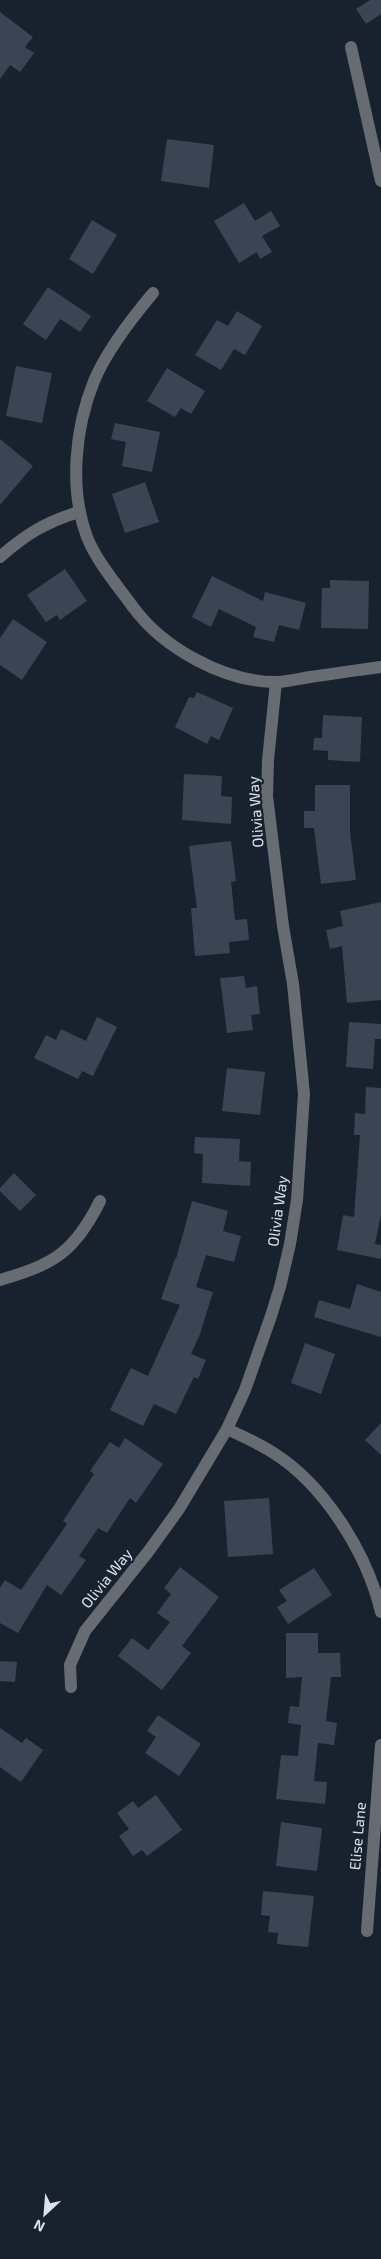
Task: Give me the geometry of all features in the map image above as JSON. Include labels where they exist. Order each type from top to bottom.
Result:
[{"type":"street","points":[[351,47],[381,182]]},
{"type":"street","points":[[153,293],[133,317],[94,380],[79,440],[77,466],[79,512],[88,539],[107,572],[139,616],[156,634],[184,653],[214,668],[245,677],[276,682],[381,667]]},
{"type":"street","points":[[0,557],[28,533],[54,520],[79,512]]},
{"type":"street","name":"Olivia Way","points":[[71,1688],[70,1666],[85,1631],[148,1552],[179,1509],[227,1429],[251,1372],[280,1287],[294,1222],[301,1155],[304,1094],[293,984],[283,926],[268,796],[268,760],[276,682]]},
{"type":"street","points":[[0,1280],[33,1270],[64,1252],[78,1239],[100,1202]]},
{"type":"street","points":[[227,1429],[272,1452],[318,1492],[361,1556],[381,1612]]},
{"type":"street","name":"Elise Lane","points":[[367,1931],[381,1745]]},
{"type":"building","points":[[370,0],[381,0],[381,14],[366,24],[356,9]]},
{"type":"building","points":[[0,12],[33,37],[25,47],[34,53],[20,72],[10,65],[0,79]]},
{"type":"building","points":[[167,139],[214,145],[209,188],[161,181]]},
{"type":"building","points":[[244,203],[255,221],[271,211],[280,226],[262,236],[272,252],[260,259],[257,252],[239,263],[214,221]]},
{"type":"building","points":[[92,220],[117,235],[93,274],[69,259]]},
{"type":"building","points":[[48,287],[91,316],[80,332],[60,319],[46,340],[23,324]]},
{"type":"building","points":[[237,311],[262,326],[245,355],[234,349],[221,370],[195,355],[217,320],[228,326]]},
{"type":"building","points":[[16,366],[52,373],[42,423],[6,416]]},
{"type":"building","points":[[167,368],[205,391],[191,414],[181,408],[175,417],[147,401]]},
{"type":"building","points":[[115,423],[160,432],[152,472],[122,466],[126,442],[111,439]]},
{"type":"building","points":[[0,439],[33,466],[0,505]]},
{"type":"building","points":[[145,482],[159,522],[125,533],[112,494]]},
{"type":"building","points":[[65,569],[87,601],[60,620],[57,615],[46,622],[27,595]]},
{"type":"building","points":[[212,576],[263,601],[265,592],[306,603],[299,630],[279,625],[274,642],[253,637],[256,627],[219,609],[211,627],[192,617]]},
{"type":"building","points":[[330,580],[369,581],[368,629],[321,628],[322,588],[330,588]]},
{"type":"building","points":[[13,619],[47,642],[22,680],[0,665],[0,638]]},
{"type":"building","points":[[197,692],[233,708],[219,740],[211,736],[207,744],[175,727],[189,697],[194,698]]},
{"type":"building","points":[[323,715],[362,717],[360,762],[328,760],[328,751],[313,750],[314,738],[322,738]]},
{"type":"building","points":[[184,774],[222,776],[221,796],[232,797],[231,824],[182,820]]},
{"type":"building","points":[[315,785],[350,785],[350,832],[356,880],[321,884],[314,828],[304,828],[304,811],[315,811]]},
{"type":"building","points":[[231,841],[236,881],[231,882],[235,920],[247,919],[249,940],[229,942],[230,953],[195,956],[191,908],[197,908],[189,846]]},
{"type":"building","points":[[381,902],[381,1000],[347,1003],[342,946],[330,949],[326,930],[343,926],[340,911]]},
{"type":"building","points":[[244,976],[246,988],[257,986],[260,1014],[251,1015],[253,1030],[227,1033],[220,978]]},
{"type":"building","points":[[97,1017],[117,1027],[93,1076],[82,1071],[78,1079],[34,1058],[46,1035],[56,1040],[61,1029],[86,1041]]},
{"type":"building","points":[[349,1022],[381,1024],[381,1039],[375,1039],[373,1069],[346,1067]]},
{"type":"building","points":[[227,1068],[265,1072],[260,1115],[222,1111]]},
{"type":"building","points":[[366,1087],[381,1088],[381,1215],[375,1244],[381,1245],[381,1259],[337,1250],[343,1215],[354,1217],[360,1135],[354,1135],[355,1113],[365,1114]]},
{"type":"building","points":[[195,1137],[240,1139],[239,1161],[251,1162],[250,1186],[202,1183],[203,1154],[194,1153]]},
{"type":"building","points":[[14,1173],[36,1195],[20,1211],[0,1191],[0,1188]]},
{"type":"building","points":[[192,1201],[228,1211],[223,1231],[241,1236],[234,1262],[206,1255],[196,1287],[213,1292],[200,1334],[191,1354],[206,1360],[198,1379],[194,1377],[176,1414],[154,1404],[143,1426],[110,1410],[131,1368],[148,1376],[180,1305],[161,1299],[176,1259]]},
{"type":"building","points":[[357,1284],[381,1292],[381,1337],[314,1317],[319,1300],[350,1309]]},
{"type":"building","points":[[305,1343],[335,1354],[321,1394],[291,1383]]},
{"type":"building","points":[[381,1423],[381,1455],[365,1440]]},
{"type":"building","points":[[125,1438],[163,1464],[136,1503],[130,1498],[107,1533],[98,1528],[79,1556],[86,1560],[61,1595],[47,1585],[18,1633],[0,1623],[0,1588],[5,1580],[21,1590],[67,1524],[63,1521],[94,1474],[90,1471],[110,1442],[119,1448]]},
{"type":"building","points":[[269,1498],[273,1554],[228,1557],[224,1501]]},
{"type":"building","points":[[180,1567],[219,1597],[182,1646],[191,1653],[162,1690],[118,1656],[132,1638],[148,1650],[170,1622],[157,1613],[171,1594],[164,1588]]},
{"type":"building","points":[[314,1568],[332,1595],[288,1624],[277,1607],[287,1601],[279,1590]]},
{"type":"building","points":[[286,1633],[318,1633],[318,1653],[340,1653],[341,1677],[331,1677],[326,1721],[337,1723],[334,1745],[318,1743],[314,1781],[327,1782],[325,1804],[276,1799],[281,1755],[298,1756],[301,1725],[288,1723],[290,1706],[299,1707],[302,1677],[286,1678]]},
{"type":"building","points":[[0,1661],[17,1662],[15,1682],[0,1681]]},
{"type":"building","points":[[158,1715],[201,1744],[179,1776],[145,1753],[156,1737],[147,1731]]},
{"type":"building","points":[[0,1728],[22,1743],[26,1738],[43,1750],[21,1782],[0,1767]]},
{"type":"building","points":[[156,1795],[182,1830],[147,1856],[142,1850],[133,1856],[119,1836],[129,1829],[117,1813],[133,1801],[138,1808]]},
{"type":"building","points":[[281,1822],[322,1828],[317,1871],[276,1866]]},
{"type":"building","points":[[263,1891],[314,1896],[308,1947],[277,1944],[278,1933],[268,1932],[270,1916],[261,1915]]}]
